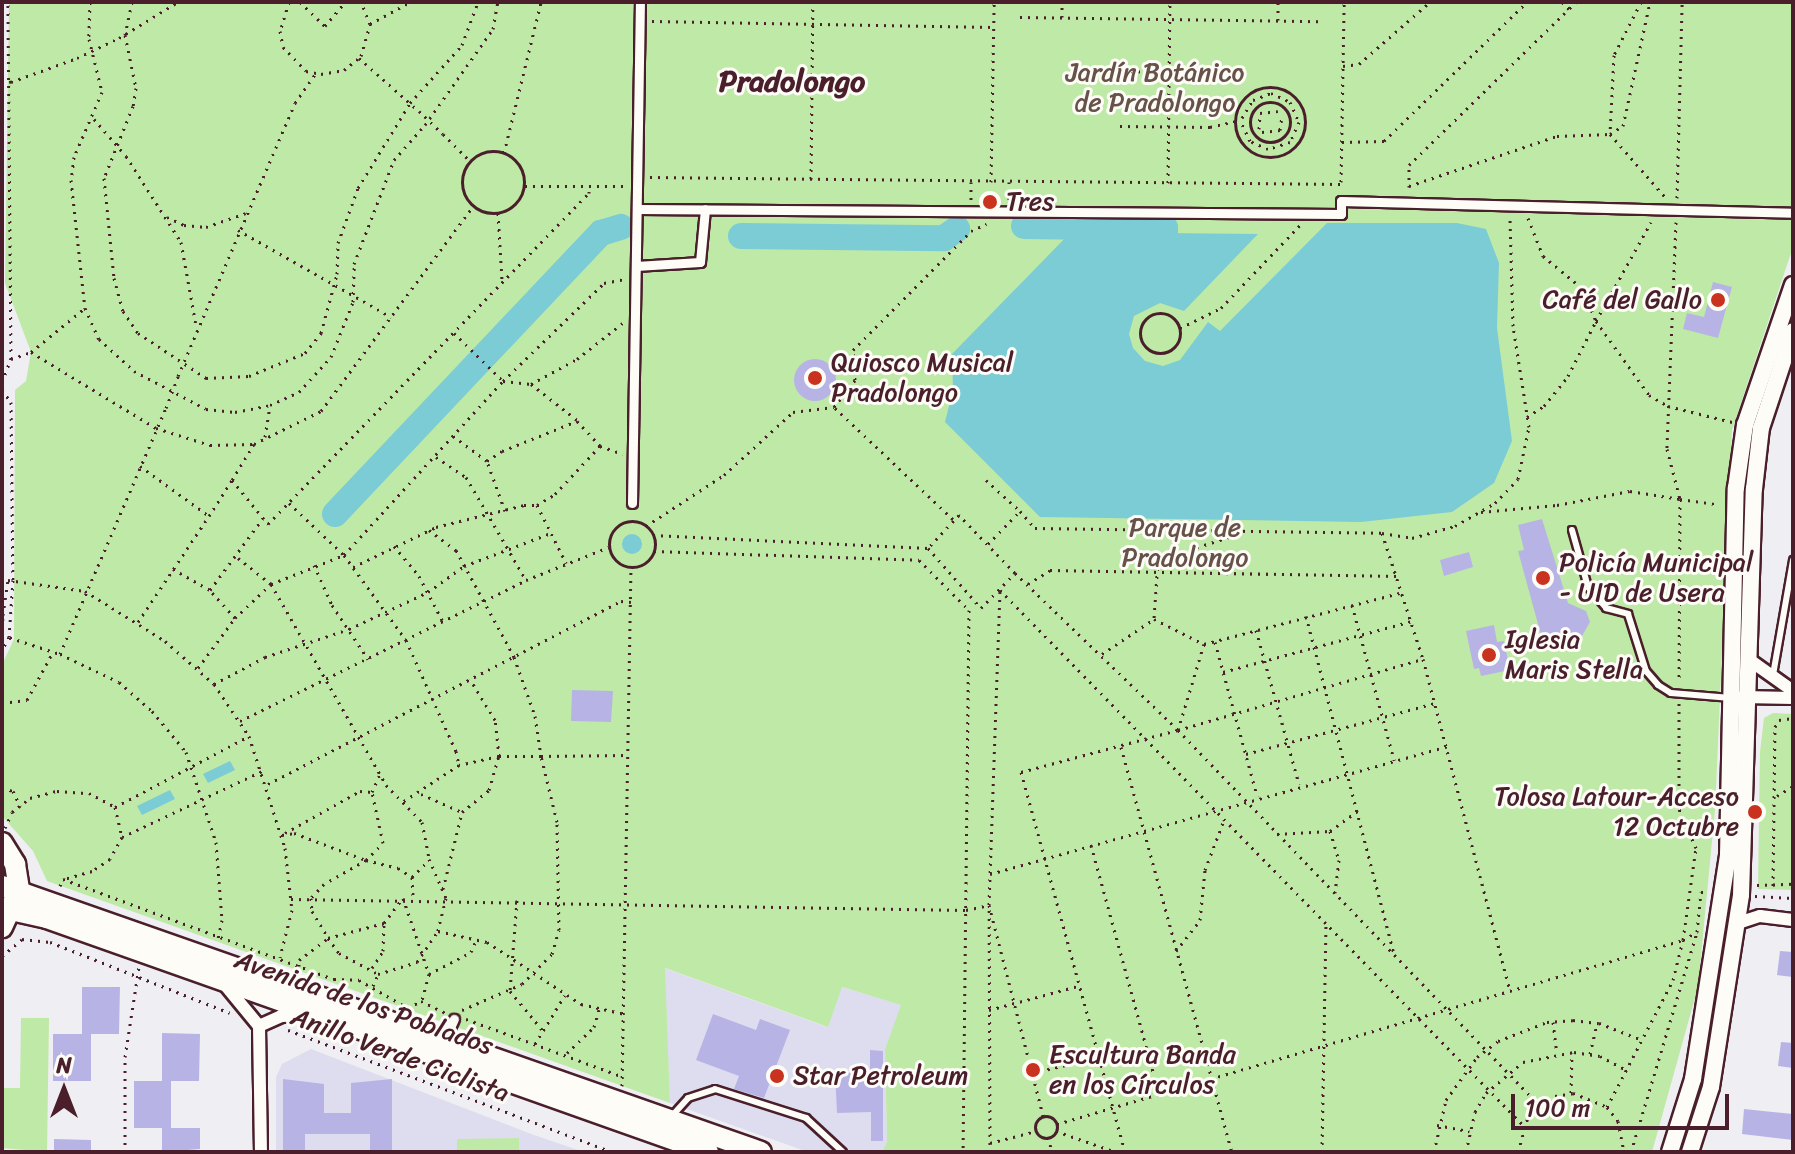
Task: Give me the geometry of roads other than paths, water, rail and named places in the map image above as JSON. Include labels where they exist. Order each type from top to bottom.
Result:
[{"type":"main road","points":[[4,835],[15,864],[6,915]]},
{"type":"main road","name":"Avenida de los Poblados","points":[[10,888],[761,1152]]},
{"type":"main road","name":"Avenida de los Poblados","points":[[6,915],[142,952],[708,1152]]},
{"type":"street","points":[[632,503],[640,2]]},
{"type":"street","points":[[637,209],[1341,214],[1341,201],[1793,213]]},
{"type":"street","points":[[636,266],[700,262],[705,209]]},
{"type":"street","points":[[1690,1152],[1711,1087],[1738,923],[1731,698],[1736,488],[1745,425],[1793,285]]},
{"type":"street","points":[[1670,1152],[1693,1079],[1736,890],[1750,697],[1754,489],[1761,428],[1793,331]]},
{"type":"street","points":[[1751,661],[1793,691]]},
{"type":"street","points":[[1731,698],[1793,698]]},
{"type":"street","points":[[1738,923],[1760,916],[1793,920]]},
{"type":"street","points":[[261,1152],[264,1023],[269,997],[264,975]]},
{"type":"street","points":[[217,979],[264,1023],[326,1017]]},
{"type":"street","name":"Avenida de los Poblados","points":[[445,1039],[454,1019]]},
{"type":"lane","points":[[1572,530],[1595,599],[1606,608],[1628,614],[1646,671],[1658,685],[1679,693],[1731,698]]},
{"type":"lane","points":[[1773,675],[1793,560]]},
{"type":"lane","points":[[669,1119],[688,1098],[715,1089],[806,1118],[843,1152]]},
{"type":"water","points":[[1327,223],[1457,223],[1486,229],[1499,263],[1497,328],[1512,441],[1494,483],[1452,512],[1361,522],[1040,517],[945,422],[953,390],[952,354],[1071,232],[1258,234],[1184,311],[1160,303],[1134,316],[1129,334],[1133,348],[1145,361],[1163,366],[1180,360],[1208,322],[1220,331]]},
{"type":"water","points":[[628,534],[636,534],[642,544],[636,554],[628,554],[622,548],[622,540]]},
{"type":"water","points":[[230,761],[235,770],[208,783],[203,774]]},
{"type":"water","points":[[170,790],[175,799],[142,815],[137,806]]},
{"type":"waterway","points":[[1024,226],[1165,228],[1165,233]]},
{"type":"waterway","points":[[335,514],[601,233],[621,227]]},
{"type":"waterway","points":[[741,236],[944,238],[957,229]]},
{"type":"place","name":"Tres","points":[[990,202]]},
{"type":"place","name":"Café del Gallo","points":[[1718,300]]},
{"type":"place","name":"Quiosco Musical Pradolongo","points":[[815,378]]},
{"type":"place","name":"Policía Municipal - UID de Usera","points":[[1543,578]]},
{"type":"place","name":"Iglesia Maris Stella","points":[[1489,655]]},
{"type":"place","name":"Tolosa Latour-Acceso 12 Octubre","points":[[1755,812]]},
{"type":"place","name":"Escultura Banda en los Círculos","points":[[1033,1070]]},
{"type":"place","name":"Star Petroleum","points":[[777,1076]]},
{"type":"district","name":"Pradolongo","points":[[792,81]]},
{"type":"park label","name":"Jardín Botánico de Pradolongo","points":[[1155,88]]},
{"type":"park label","name":"Parque de Pradolongo","points":[[1185,543]]}]
